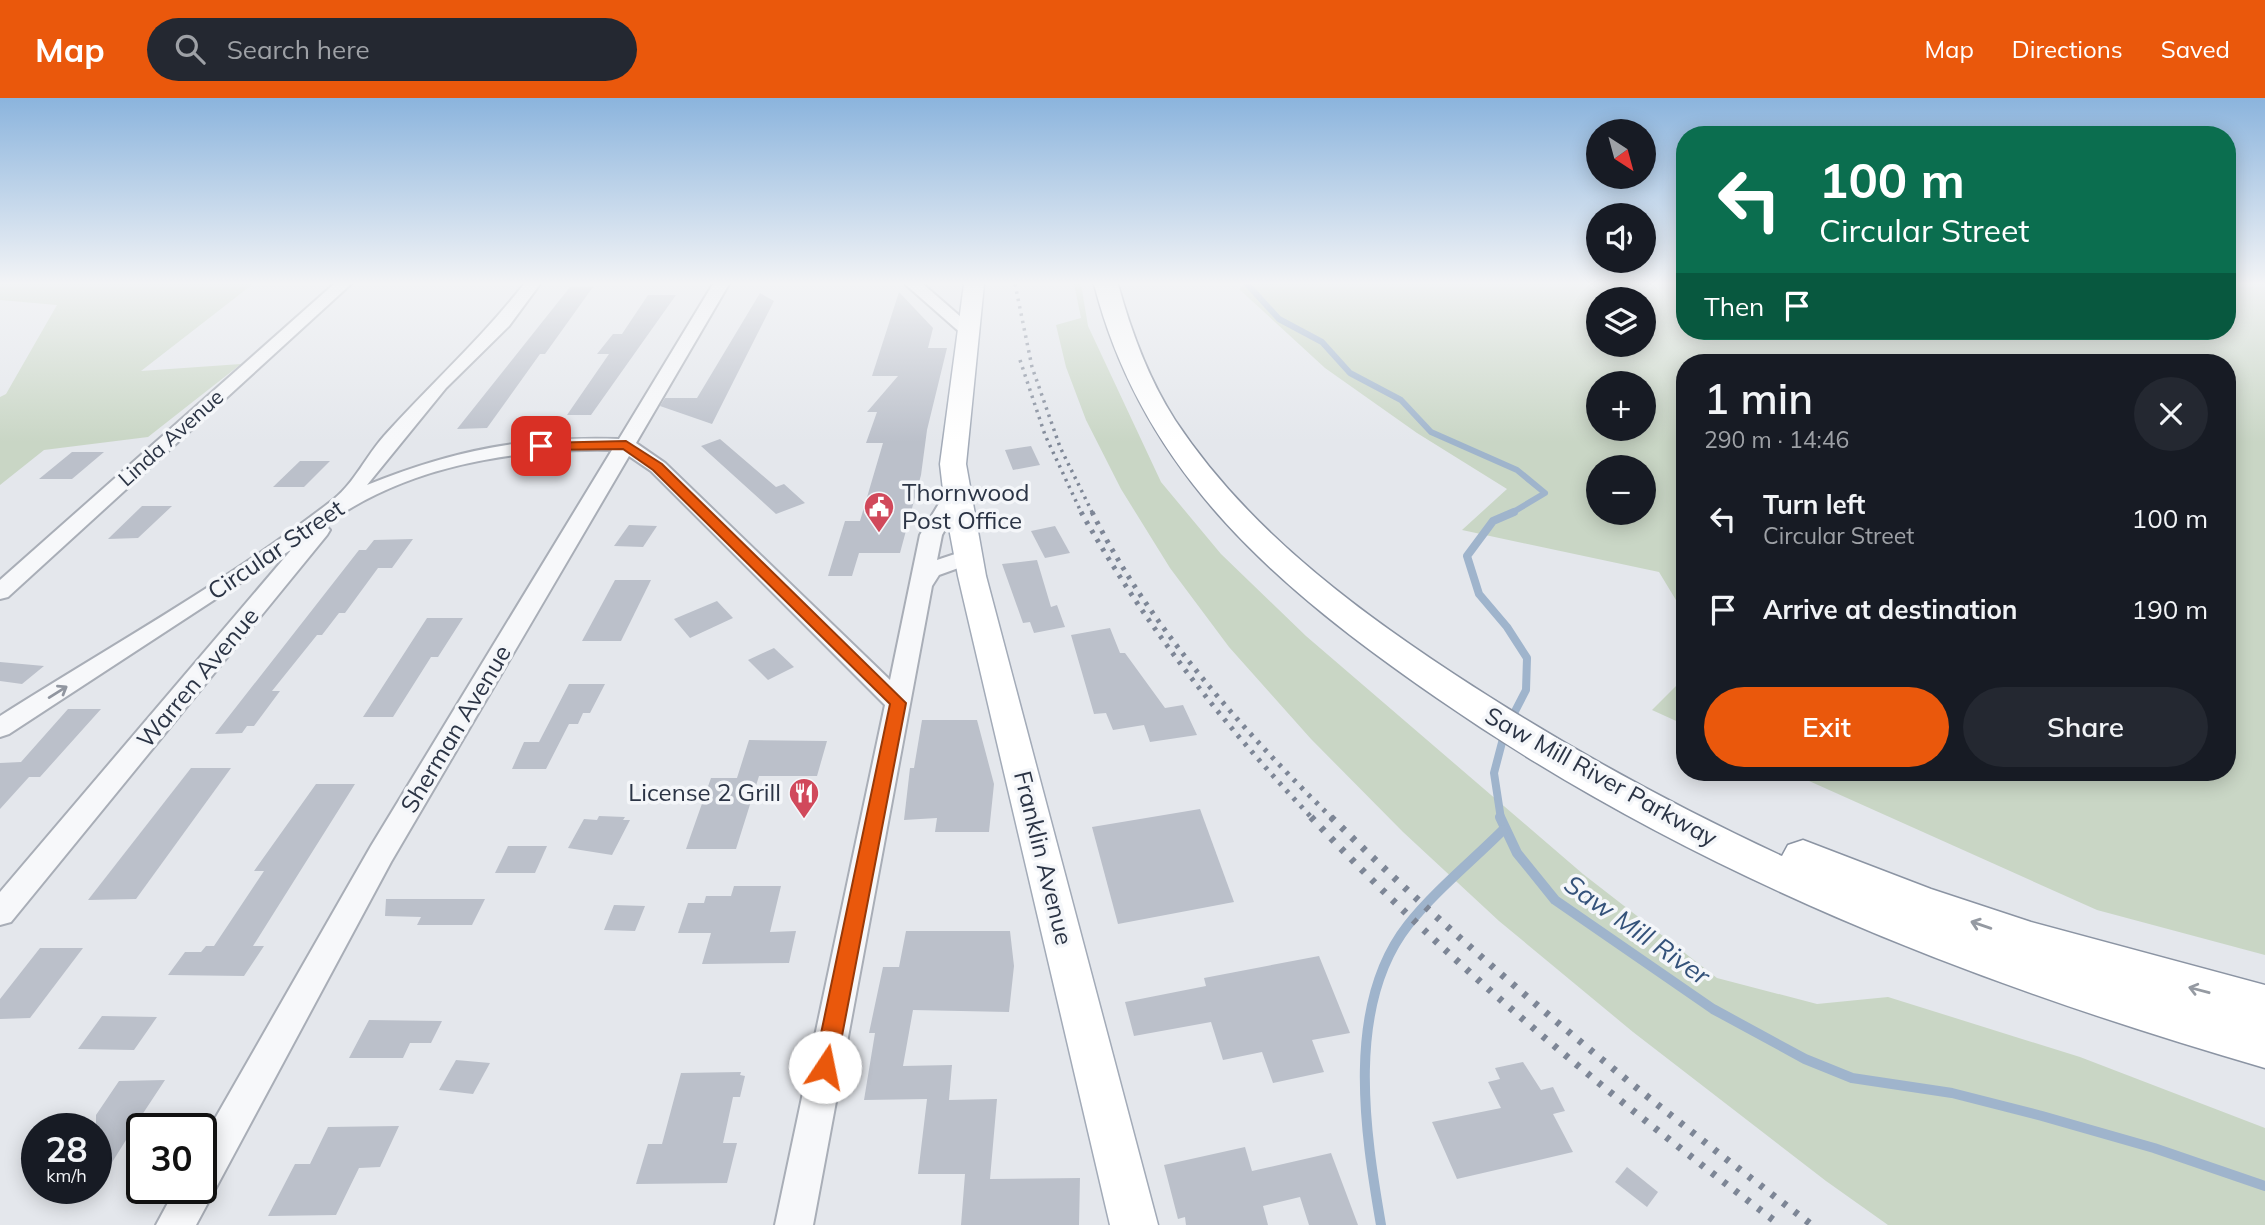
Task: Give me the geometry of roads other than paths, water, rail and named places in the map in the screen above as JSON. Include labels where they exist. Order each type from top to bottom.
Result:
[{"type":"highway","name":"Saw Mill River Parkway","points":[[1122,337],[1150,401],[1172,436],[1216,492],[1276,555],[1327,599],[1545,737],[1631,798],[1737,853],[1852,905],[1990,961],[2127,1007],[2265,1046]]},
{"type":"highway","name":"Saw Mill River Parkway","points":[[1142,337],[1164,386],[1184,419],[1225,474],[1282,533],[1331,576],[1418,643],[1475,694]]},
{"type":"highway","name":"Saw Mill River Parkway","points":[[1545,737],[1718,818],[1889,892],[2082,958],[2265,1006]]},
{"type":"highway","points":[[1990,961],[2045,1002],[2265,1069]]},
{"type":"main road","name":"Franklin Avenue","points":[[968,337],[954,448],[956,491],[967,557],[1134,1225]]},
{"type":"street","name":"Linda Avenue","points":[[0,592],[284,337]]},
{"type":"street","name":"Warren Avenue","points":[[0,913],[343,502],[383,449],[440,384],[487,337]]},
{"type":"street","name":"Sherman Avenue","points":[[217,1150],[381,854],[690,337]]},
{"type":"street","name":"Circular Street","points":[[0,728],[256,564],[343,502],[462,457],[516,447],[626,445]]},
{"type":"street","points":[[626,445],[658,467],[898,703]]},
{"type":"street","points":[[794,1225],[931,535],[956,491]]},
{"type":"street","points":[[920,586],[931,570],[967,557]]},
{"type":"street","points":[[175,1225],[187,1204]]},
{"type":"waterway","name":"Saw Mill River","points":[[1312,337],[1322,342],[1350,373],[1401,400],[1431,432],[1517,470],[1545,493],[1512,513]]},
{"type":"waterway","name":"Saw Mill River","points":[[1511,719],[1526,690],[1527,658],[1507,627],[1479,594],[1467,556],[1493,521],[1512,513]]},
{"type":"waterway","name":"Saw Mill River","points":[[1501,819],[1494,773],[1505,731]]},
{"type":"waterway","name":"Saw Mill River","points":[[1500,817],[1517,853],[1555,900],[1713,1009],[1805,1059],[1852,1078],[1952,1093],[2042,1116],[2154,1148],[2265,1186]]},
{"type":"waterway","points":[[1381,1225],[1366,1110],[1365,1070],[1375,993],[1388,957],[1408,925],[1442,888],[1503,830]]},
{"type":"railway","points":[[1026,337],[1032,367],[1060,447],[1092,512]]},
{"type":"railway","points":[[1020,360],[1045,435],[1081,512]]},
{"type":"railway","points":[[1081,512],[1132,595],[1187,673],[1248,747],[1313,819]]},
{"type":"railway","points":[[1092,512],[1115,554],[1169,636],[1265,750],[1331,817]]},
{"type":"railway","points":[[1311,817],[1365,873],[1478,980],[1657,1130],[1780,1225]]},
{"type":"railway","points":[[1331,817],[1446,925],[1565,1029],[1812,1225]]},
{"type":"place","name":"Thornwood Post Office","points":[[879,534]]},
{"type":"place","name":"License 2 Grill","points":[[804,820]]}]
